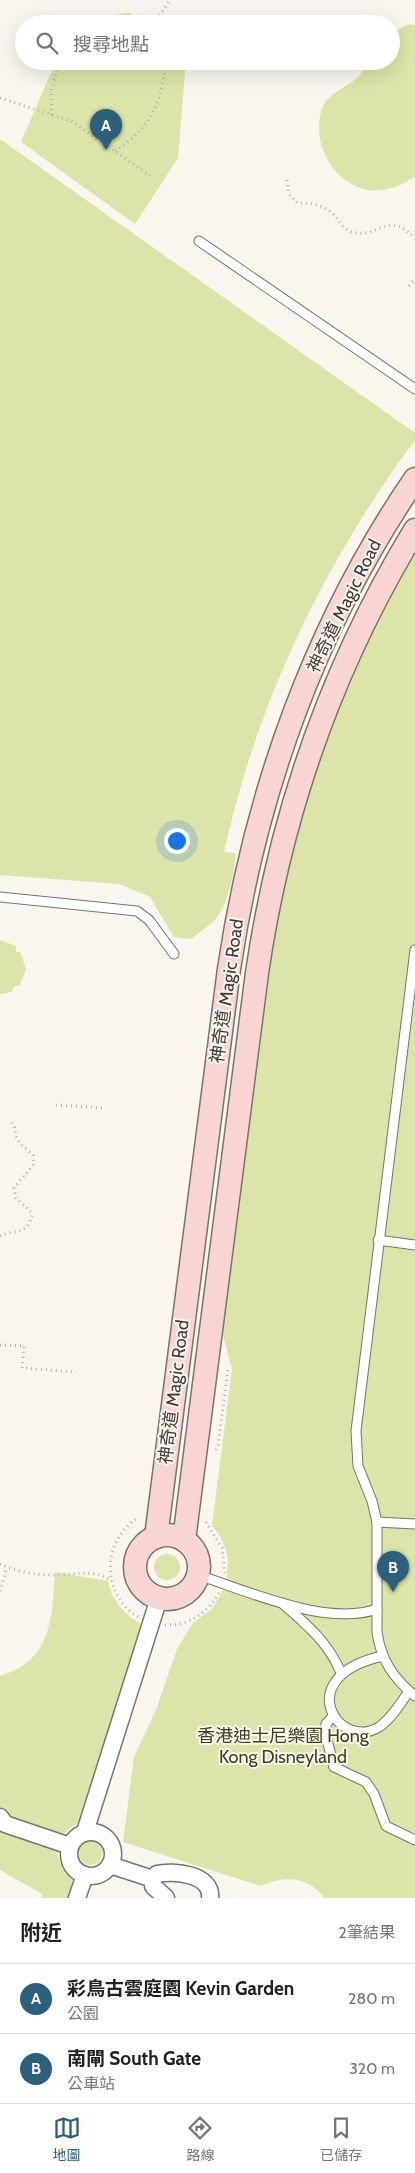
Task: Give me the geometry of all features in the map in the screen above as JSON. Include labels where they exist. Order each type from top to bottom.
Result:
[{"type":"street","name":"神奇道 Magic Road","points":[[156,1537],[229,969],[243,883],[279,753],[300,697],[330,628],[372,546],[415,479]]},
{"type":"street","name":"神奇道 Magic Road","points":[[184,1540],[257,973],[271,889],[292,804],[326,707],[375,599],[415,530]]},
{"type":"street","points":[[173,1536],[184,1540],[197,1555],[198,1575],[193,1586],[183,1595],[171,1599],[159,1598],[143,1588],[136,1571],[136,1560],[144,1545],[156,1537],[173,1536]]},
{"type":"street","points":[[85,1832],[159,1598]]},
{"type":"street","points":[[2,1822],[70,1846]]},
{"type":"street","points":[[85,1832],[93,1830],[79,1834],[70,1846],[69,1860],[78,1872],[85,1875],[98,1875],[110,1865],[114,1854],[110,1841],[106,1836],[85,1832]]},
{"type":"street","points":[[110,1865],[153,1879]]},
{"type":"street","points":[[166,1898],[153,1886],[153,1879],[157,1874],[166,1872],[186,1873],[203,1883],[210,1891],[211,1898]]},
{"type":"street","points":[[77,1898],[85,1875]]},
{"type":"lane","points":[[199,241],[415,389]]},
{"type":"lane","points":[[0,897],[137,911],[149,920],[174,954]]},
{"type":"lane","points":[[383,1656],[358,1663],[342,1673],[330,1690],[330,1707],[334,1715],[339,1722],[354,1731],[371,1730],[386,1721],[412,1693],[396,1679],[383,1656],[377,1632],[377,1522],[372,1501],[358,1466],[356,1431],[415,950]]},
{"type":"lane","points":[[378,1240],[415,1244]]},
{"type":"lane","points":[[377,1522],[415,1524]]},
{"type":"lane","points":[[198,1575],[282,1603],[346,1615],[367,1613],[377,1609]]},
{"type":"lane","points":[[282,1603],[320,1638],[342,1673]]},
{"type":"lane","points":[[334,1715],[326,1724],[327,1740],[334,1767],[366,1782],[374,1794],[386,1826],[415,1840]]},
{"type":"path","points":[[160,15],[170,0]]},
{"type":"path","points":[[52,115],[51,94],[57,70]]},
{"type":"path","points":[[115,151],[134,138],[148,122],[160,99],[165,70]]},
{"type":"path","points":[[0,98],[71,121],[152,178]]},
{"type":"path","points":[[286,180],[289,194],[297,203],[311,203],[324,207],[351,232],[364,233],[393,224],[406,228],[415,239]]},
{"type":"path","points":[[409,286],[415,278]]},
{"type":"path","points":[[56,1105],[102,1108]]},
{"type":"path","points":[[0,1236],[25,1229],[31,1221],[32,1213],[16,1198],[14,1188],[34,1164],[33,1155],[20,1144],[16,1137],[16,1128],[11,1121]]},
{"type":"path","points":[[0,1345],[24,1346],[22,1368],[76,1372]]},
{"type":"path","points":[[0,1564],[48,1575],[92,1572],[111,1581]]},
{"type":"path","points":[[0,1591],[7,1567]]},
{"type":"green space","points":[[129,13],[132,15],[113,15]]},
{"type":"green space","points":[[408,24],[415,25],[415,177],[384,190],[364,189],[341,177],[326,156],[319,132],[320,119],[326,101],[354,81],[363,70],[400,70],[400,29]]},
{"type":"green space","points":[[52,70],[185,70],[178,158],[135,224],[21,142]]},
{"type":"green space","points":[[0,139],[415,433],[415,440],[351,535],[323,585],[298,636],[275,688],[238,796],[224,852],[236,853],[232,880],[223,908],[213,922],[191,939],[174,937],[150,897],[119,884],[0,875]]},
{"type":"green space","name":"香港迪士尼樂園 Hong Kong Disneyland","points":[[415,553],[415,1898],[324,1898],[311,1885],[303,1882],[287,1879],[269,1882],[261,1886],[123,1842],[134,1757],[156,1710],[177,1649],[193,1623],[213,1608],[226,1585],[228,1560],[225,1547],[212,1525],[232,1369],[223,1335],[268,988],[276,933],[293,850],[315,773],[343,697],[376,623]]},
{"type":"green space","points":[[0,940],[16,946],[16,951],[21,953],[26,970],[19,986],[14,986],[12,992],[0,994]]},
{"type":"green space","points":[[167,1554],[176,1558],[180,1567],[176,1576],[167,1580],[158,1576],[154,1567],[158,1558]]},
{"type":"green space","points":[[55,1572],[108,1581],[112,1595],[120,1607],[130,1617],[142,1624],[155,1643],[96,1820],[77,1824],[62,1836],[8,1819],[0,1812],[0,1676],[17,1669],[30,1660],[46,1636],[50,1621]]},
{"type":"green space","points":[[0,1832],[57,1849],[62,1866],[74,1881],[69,1898],[41,1898],[42,1894],[0,1870]]},
{"type":"green space","points":[[90,1841],[95,1842],[101,1848],[101,1858],[95,1864],[90,1865],[85,1864],[79,1858],[78,1853],[79,1848],[85,1842]]},
{"type":"place","name":"彩鳥古雲庭園 Kevin Garden","points":[[106,150]]},
{"type":"place","name":"南閘 South Gate","points":[[393,1592]]}]
